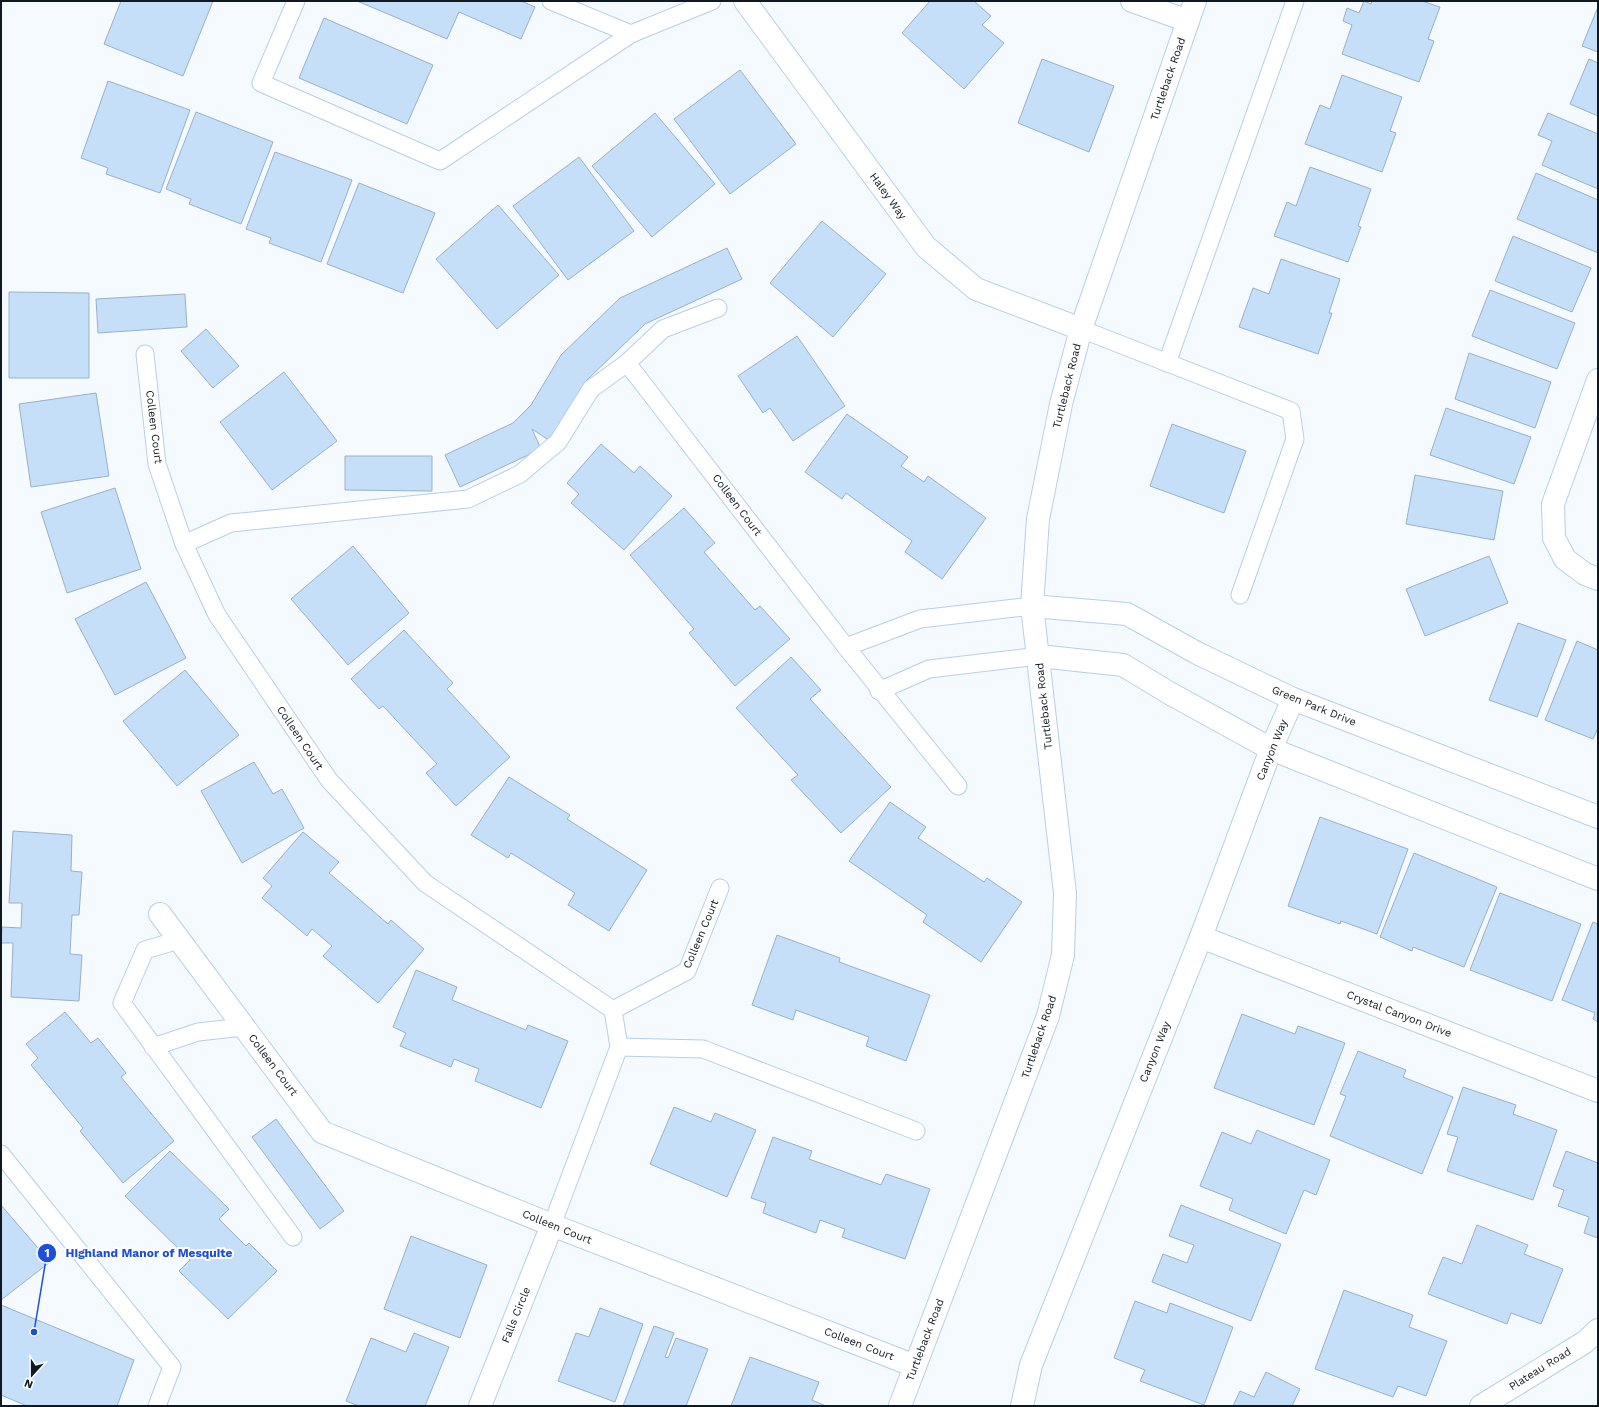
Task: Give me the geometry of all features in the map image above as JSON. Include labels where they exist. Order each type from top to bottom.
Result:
[{"type":"street","name":"Haley Way","points":[[745,1],[926,247],[976,289],[1081,329]]},
{"type":"street","points":[[1132,1],[1188,21]]},
{"type":"street","name":"Turtleback Road","points":[[900,1406],[1048,1016],[1063,955],[1065,893],[1039,656],[1032,606],[1038,519],[1060,404],[1081,329],[1195,1]]},
{"type":"street","points":[[1598,380],[1553,504],[1553,511],[1554,538],[1565,559],[1585,574],[1598,579]]},
{"type":"street","name":"Green Park Drive","points":[[1032,606],[1127,614],[1197,653],[1293,699],[1598,817]]},
{"type":"street","points":[[1039,656],[1123,664],[1171,694],[1271,749],[1598,879]]},
{"type":"street","name":"Canyon Way","points":[[1022,1406],[1031,1365],[1201,937],[1271,749],[1293,699]]},
{"type":"street","name":"Colleen Court","points":[[160,914],[322,1132],[552,1225],[915,1366]]},
{"type":"street","name":"Crystal Canyon Drive","points":[[1201,937],[1598,1091]]},
{"type":"street","name":"Falls Circle","points":[[480,1406],[552,1225]]},
{"type":"street","name":"Plateau Road","points":[[1481,1406],[1585,1342],[1598,1330]]},
{"type":"lane","points":[[296,1],[261,83],[440,161],[632,34],[712,1]]},
{"type":"lane","points":[[551,1],[632,34]]},
{"type":"lane","points":[[1167,363],[1295,1]]},
{"type":"lane","points":[[184,544],[231,523],[468,499],[520,474],[558,442],[591,389],[627,363],[663,329],[718,308]]},
{"type":"lane","points":[[1081,329],[1291,412],[1295,439],[1240,595]]},
{"type":"lane","name":"Colleen Court","points":[[144,354],[158,464],[184,544],[217,615],[329,780],[425,883],[613,1010],[687,971],[720,888]]},
{"type":"lane","name":"Colleen Court","points":[[627,363],[879,691],[958,786]]},
{"type":"lane","points":[[846,648],[920,619],[1032,606]]},
{"type":"lane","points":[[879,691],[929,669],[1039,656]]},
{"type":"lane","points":[[179,940],[145,950],[122,1003],[293,1238]]},
{"type":"lane","points":[[552,1225],[619,1047],[613,1010]]},
{"type":"lane","name":"Colleen Court","points":[[153,1046],[198,1032],[244,1027]]},
{"type":"lane","points":[[619,1047],[703,1049],[916,1131]]},
{"type":"lane","points":[[1,1154],[172,1367],[157,1406]]},
{"type":"building","points":[[121,1],[213,1],[183,76],[104,44]]},
{"type":"building","points":[[357,1],[521,1],[535,7],[521,39],[459,12],[447,39]]},
{"type":"building","points":[[930,1],[974,1],[991,16],[982,25],[1004,43],[964,89],[902,33]]},
{"type":"building","points":[[1364,1],[1371,4],[1372,1],[1422,1],[1440,7],[1428,39],[1434,41],[1419,82],[1342,54],[1352,25],[1343,21],[1347,8],[1359,13]]},
{"type":"building","points":[[1598,7],[1598,52],[1582,46]]},
{"type":"building","points":[[324,18],[433,65],[407,124],[299,78]]},
{"type":"building","points":[[1042,59],[1114,86],[1089,152],[1018,123]]},
{"type":"building","points":[[1589,59],[1598,63],[1598,116],[1570,104]]},
{"type":"building","points":[[740,70],[796,144],[730,194],[674,119]]},
{"type":"building","points":[[1342,75],[1402,97],[1390,131],[1396,133],[1382,172],[1305,144],[1320,105],[1330,109]]},
{"type":"building","points":[[108,81],[190,110],[160,193],[106,174],[108,168],[81,158]]},
{"type":"building","points":[[196,112],[273,142],[241,224],[189,204],[191,199],[166,189]]},
{"type":"building","points":[[655,113],[715,184],[652,237],[592,166]]},
{"type":"building","points":[[1548,113],[1598,134],[1598,189],[1542,165],[1552,141],[1538,135]]},
{"type":"building","points":[[275,152],[352,180],[321,262],[269,243],[271,238],[246,229]]},
{"type":"building","points":[[579,157],[634,231],[568,280],[513,206]]},
{"type":"building","points":[[1310,167],[1371,189],[1358,226],[1361,227],[1348,262],[1274,236],[1287,202],[1296,206]]},
{"type":"building","points":[[1536,173],[1598,200],[1598,253],[1517,219]]},
{"type":"building","points":[[359,183],[435,213],[403,293],[327,264]]},
{"type":"building","points":[[498,205],[559,275],[497,329],[436,259]]},
{"type":"building","points":[[822,221],[886,274],[833,337],[770,283]]},
{"type":"building","points":[[1513,236],[1591,268],[1572,312],[1495,281]]},
{"type":"building","points":[[727,248],[742,279],[645,324],[587,380],[550,441],[532,429],[541,449],[460,487],[445,455],[513,423],[531,405],[561,355],[620,298]]},
{"type":"building","points":[[1281,259],[1340,279],[1329,313],[1332,313],[1318,354],[1239,327],[1253,288],[1269,294]]},
{"type":"building","points":[[1490,290],[1575,323],[1557,369],[1472,336]]},
{"type":"building","points":[[9,292],[89,293],[89,378],[9,378]]},
{"type":"building","points":[[185,294],[187,327],[98,333],[96,299]]},
{"type":"building","points":[[206,329],[239,366],[213,388],[181,351]]},
{"type":"building","points":[[797,336],[845,406],[793,441],[770,408],[763,413],[738,376]]},
{"type":"building","points":[[1469,353],[1551,382],[1535,428],[1455,399]]},
{"type":"building","points":[[284,372],[337,441],[272,490],[220,422]]},
{"type":"building","points":[[96,393],[109,476],[31,487],[19,404]]},
{"type":"building","points":[[1446,408],[1531,437],[1514,484],[1430,455]]},
{"type":"building","points":[[847,414],[908,457],[901,466],[924,482],[928,476],[986,518],[942,579],[905,552],[912,541],[846,493],[842,499],[805,472]]},
{"type":"building","points":[[1172,424],[1246,451],[1224,513],[1150,486]]},
{"type":"building","points":[[601,444],[634,473],[640,466],[672,496],[624,550],[571,503],[579,494],[567,483]]},
{"type":"building","points":[[345,456],[432,456],[432,491],[345,490]]},
{"type":"building","points":[[1415,475],[1503,491],[1494,540],[1406,524]]},
{"type":"building","points":[[115,488],[141,569],[67,593],[41,512]]},
{"type":"building","points":[[684,508],[715,543],[704,552],[755,610],[760,606],[790,639],[735,686],[689,633],[694,629],[630,555]]},
{"type":"building","points":[[353,546],[409,613],[348,665],[291,599]]},
{"type":"building","points":[[1489,556],[1508,603],[1425,636],[1406,589]]},
{"type":"building","points":[[146,582],[186,658],[115,695],[75,619]]},
{"type":"building","points":[[1518,623],[1566,640],[1537,717],[1489,700]]},
{"type":"building","points":[[404,630],[453,683],[447,689],[510,757],[456,806],[426,773],[437,764],[383,706],[379,709],[351,679]]},
{"type":"building","points":[[1577,641],[1598,650],[1598,728],[1593,739],[1545,720]]},
{"type":"building","points":[[791,657],[821,690],[810,699],[891,787],[841,833],[791,780],[798,775],[736,708]]},
{"type":"building","points":[[185,670],[239,735],[177,786],[123,721]]},
{"type":"building","points":[[254,762],[273,794],[282,789],[304,828],[242,863],[201,791]]},
{"type":"building","points":[[509,777],[570,815],[567,819],[647,870],[609,931],[568,905],[575,893],[511,853],[508,858],[471,835]]},
{"type":"building","points":[[890,802],[926,827],[918,838],[984,882],[987,878],[1022,902],[981,962],[923,922],[927,915],[849,861]]},
{"type":"building","points":[[1320,817],[1408,849],[1377,934],[1341,921],[1340,924],[1288,906]]},
{"type":"building","points":[[13,831],[72,835],[71,871],[82,872],[79,915],[72,915],[70,954],[82,955],[79,1001],[11,997],[13,943],[1,943],[2,927],[21,928],[22,903],[9,903]]},
{"type":"building","points":[[303,832],[339,862],[329,873],[388,924],[391,920],[424,949],[378,1003],[323,956],[332,946],[312,929],[307,936],[262,898],[272,886],[263,878]]},
{"type":"building","points":[[1414,853],[1497,887],[1464,967],[1413,947],[1412,951],[1380,937]]},
{"type":"building","points":[[1500,893],[1581,924],[1552,1001],[1470,970]]},
{"type":"building","points":[[1593,922],[1598,924],[1598,1022],[1593,1019],[1595,1013],[1562,1000]]},
{"type":"building","points":[[777,935],[840,958],[839,962],[930,995],[906,1061],[866,1046],[869,1037],[796,1010],[793,1020],[752,1005]]},
{"type":"building","points":[[416,970],[457,987],[452,1000],[526,1030],[528,1025],[568,1041],[541,1108],[475,1081],[479,1069],[454,1059],[451,1067],[400,1046],[406,1033],[393,1027]]},
{"type":"building","points":[[65,1012],[91,1043],[98,1038],[126,1073],[121,1077],[174,1141],[123,1183],[80,1131],[83,1128],[31,1065],[38,1058],[26,1044]]},
{"type":"building","points":[[1242,1014],[1295,1034],[1298,1026],[1345,1043],[1314,1125],[1214,1088]]},
{"type":"building","points":[[1358,1051],[1406,1070],[1403,1077],[1453,1097],[1422,1174],[1330,1136],[1346,1096],[1340,1094]]},
{"type":"building","points":[[1463,1087],[1516,1105],[1513,1114],[1557,1130],[1533,1200],[1447,1171],[1458,1137],[1447,1134]]},
{"type":"building","points":[[674,1107],[711,1122],[715,1113],[756,1130],[727,1197],[650,1164]]},
{"type":"building","points":[[276,1119],[344,1211],[320,1229],[252,1137]]},
{"type":"building","points":[[1257,1130],[1330,1160],[1316,1195],[1304,1190],[1286,1234],[1229,1210],[1233,1199],[1200,1186],[1222,1132],[1251,1144]]},
{"type":"building","points":[[773,1137],[812,1151],[809,1159],[881,1185],[886,1174],[930,1189],[905,1259],[842,1237],[845,1229],[820,1220],[816,1233],[763,1213],[766,1203],[751,1198]]},
{"type":"building","points":[[170,1151],[229,1209],[219,1219],[246,1246],[249,1243],[277,1271],[228,1319],[179,1271],[190,1260],[125,1196]]},
{"type":"building","points":[[1566,1151],[1598,1163],[1598,1238],[1584,1233],[1589,1217],[1558,1206],[1564,1190],[1553,1186]]},
{"type":"building","points":[[1,1205],[50,1262],[1,1300]]},
{"type":"building","points":[[1181,1205],[1281,1244],[1251,1321],[1152,1282],[1163,1254],[1187,1263],[1194,1245],[1169,1236]]},
{"type":"building","points":[[1477,1225],[1528,1245],[1524,1254],[1563,1269],[1541,1324],[1511,1313],[1507,1324],[1428,1294],[1443,1257],[1462,1264]]},
{"type":"building","points":[[411,1236],[487,1265],[460,1338],[384,1309]]},
{"type":"building","points":[[1344,1290],[1413,1315],[1409,1327],[1447,1341],[1426,1396],[1398,1386],[1393,1397],[1315,1369]]},
{"type":"building","points":[[1135,1301],[1167,1313],[1170,1303],[1233,1327],[1204,1405],[1140,1381],[1145,1370],[1114,1358]]},
{"type":"building","points":[[1,1305],[134,1360],[117,1406],[27,1406],[1,1395]]},
{"type":"building","points":[[600,1308],[643,1324],[615,1402],[558,1381],[576,1333],[589,1337]]},
{"type":"building","points":[[654,1326],[674,1333],[665,1357],[668,1358],[676,1338],[708,1349],[686,1406],[623,1406]]},
{"type":"building","points":[[414,1333],[449,1347],[425,1406],[359,1406],[346,1401],[371,1338],[406,1352]]},
{"type":"building","points":[[750,1357],[819,1382],[812,1400],[826,1406],[731,1406]]},
{"type":"building","points":[[1266,1372],[1300,1389],[1292,1406],[1233,1406],[1240,1391],[1254,1397]]},
{"type":"place","name":"Highland Manor of Mesquite","points":[[34,1332]]}]
